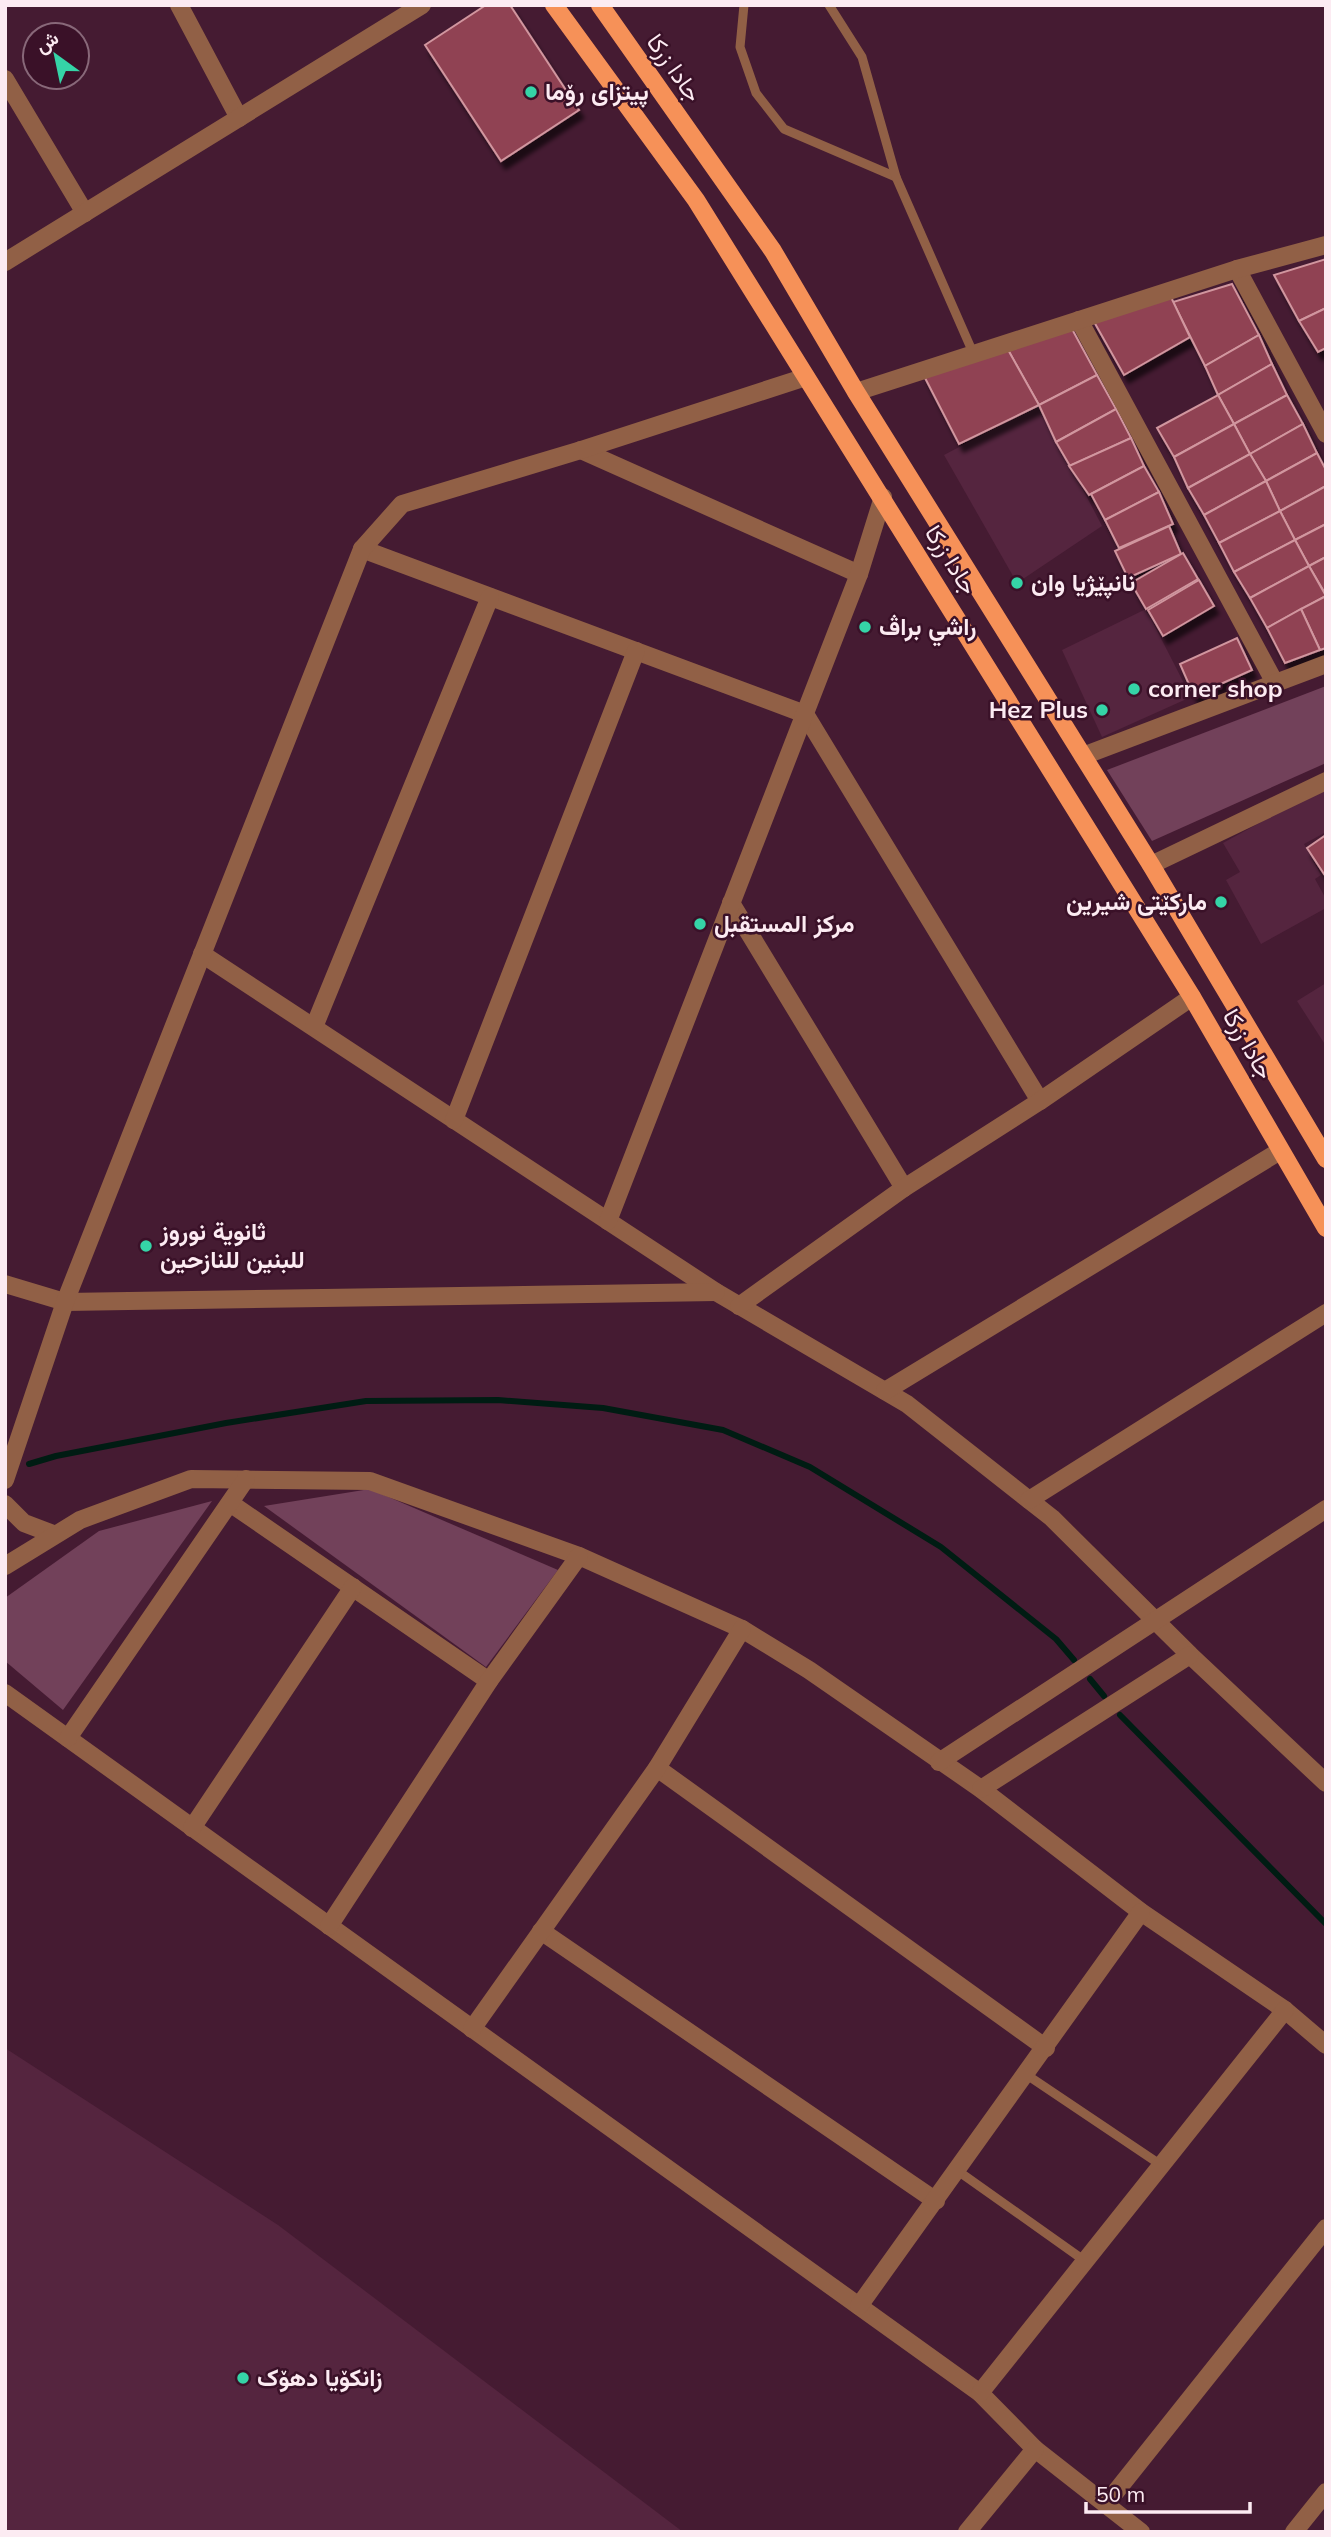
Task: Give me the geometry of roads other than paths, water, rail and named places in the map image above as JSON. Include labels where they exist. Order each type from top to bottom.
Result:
[{"type":"main road","name":"جادا زرکا","points":[[554,5],[696,200],[1192,997],[1326,1228]]},
{"type":"main road","name":"جادا زرکا","points":[[600,5],[773,251],[856,392],[1151,864],[1326,1159]]},
{"type":"street","points":[[179,5],[239,118]]},
{"type":"street","points":[[5,262],[422,5]]},
{"type":"street","points":[[5,79],[85,213]]},
{"type":"street","points":[[856,392],[1237,269],[1326,245]]},
{"type":"street","points":[[1237,269],[1326,434]]},
{"type":"street","points":[[1079,320],[1275,683]]},
{"type":"street","points":[[5,1480],[65,1303],[362,549],[402,504],[581,450],[806,377]]},
{"type":"street","points":[[581,450],[859,574]]},
{"type":"street","points":[[608,1221],[859,574],[883,497]]},
{"type":"street","points":[[362,549],[805,713],[1040,1101]]},
{"type":"street","points":[[314,1027],[490,597]]},
{"type":"street","points":[[454,1119],[636,651]]},
{"type":"street","points":[[1083,756],[1326,664]]},
{"type":"street","points":[[1151,864],[1326,780]]},
{"type":"street","points":[[731,903],[904,1188]]},
{"type":"street","points":[[202,954],[716,1292],[907,1404],[1052,1518],[1190,1655],[1326,1783]]},
{"type":"street","points":[[739,1306],[904,1188],[1040,1101],[1192,997]]},
{"type":"street","points":[[885,1391],[1280,1151]]},
{"type":"street","points":[[5,1284],[65,1303],[716,1292]]},
{"type":"street","points":[[1029,1500],[1326,1313]]},
{"type":"street","points":[[5,1566],[53,1534],[80,1520],[191,1479],[370,1481],[579,1556],[742,1629],[809,1670],[981,1789],[1141,1912],[1285,2010],[1326,2045]]},
{"type":"street","points":[[68,1738],[246,1479]]},
{"type":"street","points":[[230,1503],[489,1681]]},
{"type":"street","points":[[5,1504],[24,1523],[53,1534]]},
{"type":"street","points":[[939,1762],[1326,1509]]},
{"type":"street","points":[[329,1926],[489,1681],[579,1556]]},
{"type":"street","points":[[192,1828],[353,1587]]},
{"type":"street","points":[[472,2029],[657,1768],[742,1629]]},
{"type":"street","points":[[981,1789],[1190,1655]]},
{"type":"street","points":[[5,1693],[980,2393],[1035,2449],[1141,2532]]},
{"type":"street","points":[[657,1768],[1046,2048]]},
{"type":"street","points":[[859,2306],[1027,2075],[1141,1912]]},
{"type":"street","points":[[541,1931],[936,2201]]},
{"type":"street","points":[[980,2393],[1285,2010]]},
{"type":"street","points":[[1106,2504],[1326,2228]]},
{"type":"street","points":[[967,2532],[1035,2449]]},
{"type":"street","points":[[1294,2532],[1326,2492]]},
{"type":"lane","points":[[744,5],[740,47],[756,93],[784,129],[896,177]]},
{"type":"lane","points":[[829,5],[862,57],[896,177],[974,355]]},
{"type":"lane","points":[[1027,2075],[1161,2165]]},
{"type":"lane","points":[[958,2171],[1085,2260]]},
{"type":"waterway","points":[[29,1464],[56,1456],[226,1423],[366,1401],[498,1400],[603,1408],[723,1430],[810,1467],[941,1547],[1056,1639],[1074,1660]]},
{"type":"waterway","points":[[1090,1679],[1104,1696]]},
{"type":"waterway","points":[[1120,1715],[1326,1924]]},
{"type":"place","name":"پیتزای رۆما","points":[[531,92]]},
{"type":"place","name":"نانپێژیا وان","points":[[1017,583]]},
{"type":"place","name":"راشي براڤ","points":[[865,627]]},
{"type":"place","name":"corner shop","points":[[1134,689]]},
{"type":"place","name":"Hez Plus","points":[[1102,710]]},
{"type":"place","name":"مارکێتی شیرین","points":[[1221,902]]},
{"type":"place","name":"مركز المستقبل","points":[[700,924]]},
{"type":"place","name":"ثانوية نوروز للبنين للنازحين","points":[[146,1246]]},
{"type":"place","name":"زانکۆیا دهۆک","points":[[243,2378]]}]
